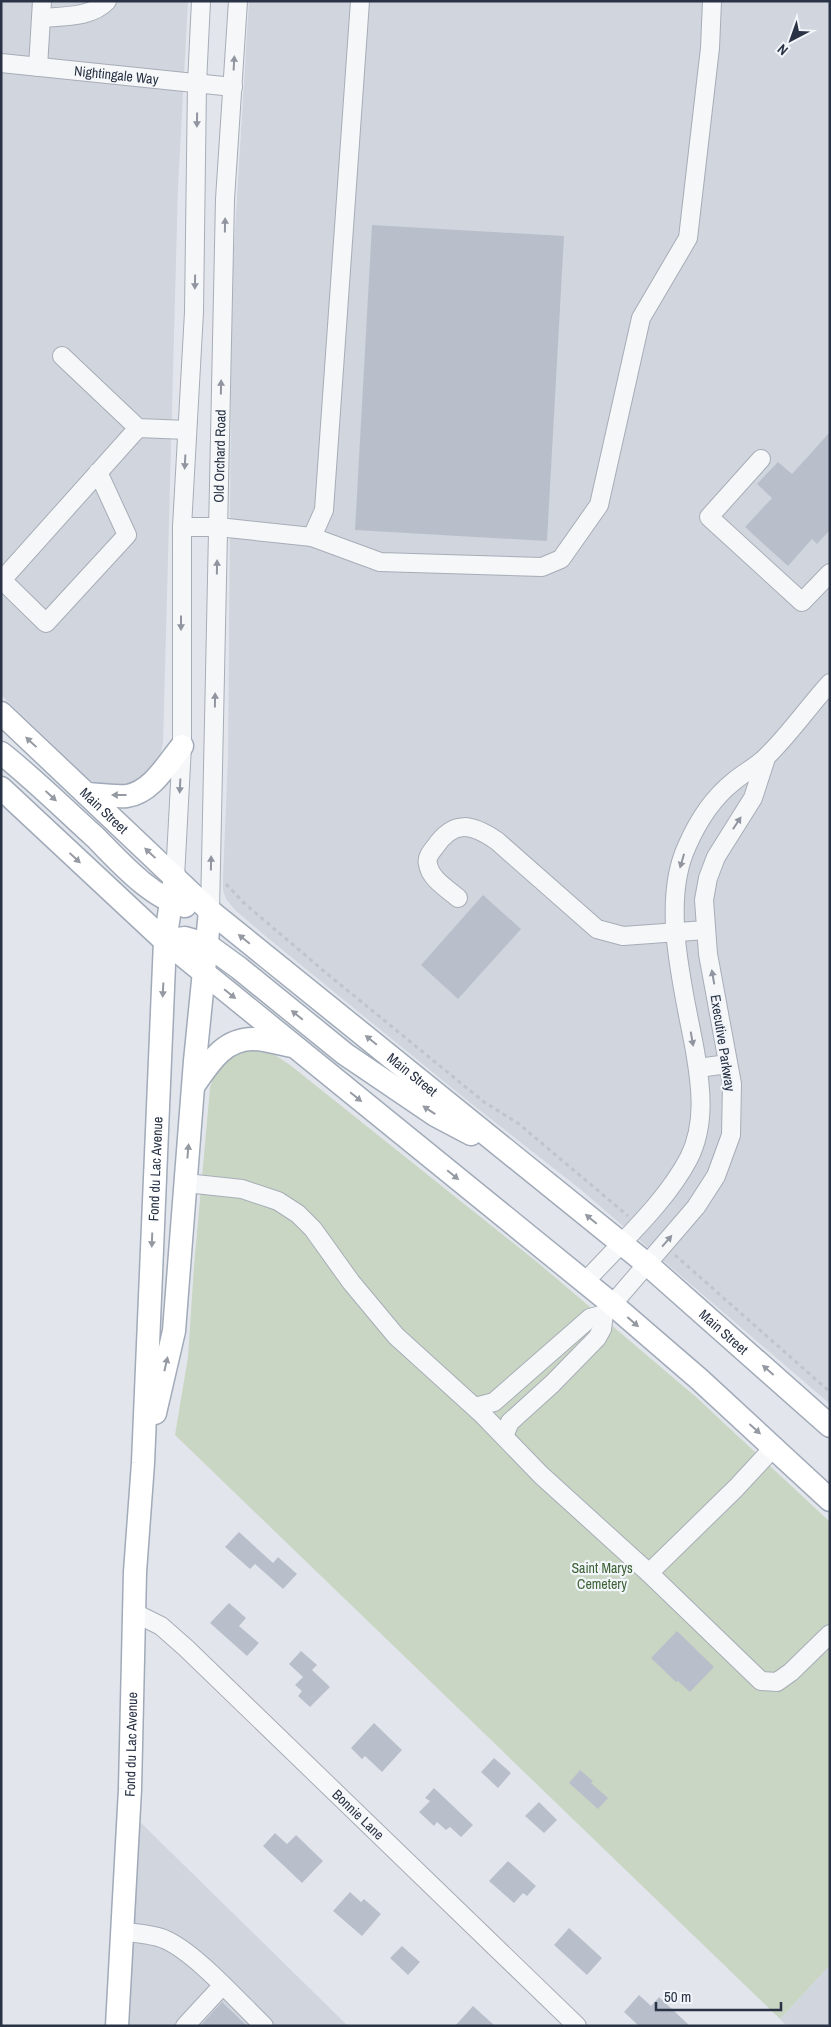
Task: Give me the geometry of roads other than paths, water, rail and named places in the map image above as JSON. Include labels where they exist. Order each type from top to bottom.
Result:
[{"type":"main road","name":"Main Street","points":[[1,713],[210,912],[518,1158],[647,1264],[830,1426]]},
{"type":"main road","points":[[87,794],[127,796],[137,793],[149,786],[182,746]]},
{"type":"main road","points":[[1,753],[27,774],[140,880],[172,903],[210,912]]},
{"type":"main road","points":[[1,788],[165,941],[585,1282],[608,1309],[699,1379],[830,1500]]},
{"type":"main road","name":"Fond du Lac Avenue","points":[[117,2026],[130,1789],[135,1572],[143,1463],[165,941],[175,877]]},
{"type":"main road","name":"Fond du Lac Avenue","points":[[143,1463],[174,1331],[203,972],[210,912]]},
{"type":"main road","points":[[165,941],[185,938],[206,944],[240,968],[344,1054],[435,1115],[518,1158]]},
{"type":"main road","points":[[194,1085],[224,1047],[253,1039],[294,1046]]},
{"type":"street","points":[[38,67],[41,10],[78,16],[101,8],[107,1]]},
{"type":"street","points":[[175,877],[182,746],[182,527],[194,312],[197,83],[201,1]]},
{"type":"street","name":"Old Orchard Road","points":[[210,912],[225,199],[238,1]]},
{"type":"street","points":[[312,536],[324,510],[360,1]]},
{"type":"street","points":[[182,527],[218,527],[312,536],[380,562],[542,567],[561,559],[599,506],[641,318],[688,238],[710,48],[712,1]]},
{"type":"street","name":"Nightingale Way","points":[[1,63],[233,87]]},
{"type":"street","points":[[62,356],[138,428],[187,430]]},
{"type":"street","points":[[98,472],[127,535],[46,623],[2,580],[98,472],[138,428]]},
{"type":"street","points":[[761,459],[709,517],[802,602],[830,573]]},
{"type":"street","name":"Executive Parkway","points":[[585,1282],[670,1188],[689,1157],[700,1123],[701,1087],[679,959],[674,903],[678,874],[686,847],[706,812],[731,783],[766,758],[827,691]]},
{"type":"street","name":"Executive Parkway","points":[[608,1309],[696,1207],[716,1176],[731,1135],[732,1084],[708,954],[704,900],[708,878],[716,857],[753,798],[766,758]]},
{"type":"street","points":[[458,898],[433,877],[428,864],[428,856],[448,831],[462,826],[478,829],[497,841],[597,929],[623,936],[706,930]]},
{"type":"street","points":[[698,1068],[728,1064]]},
{"type":"street","points":[[186,1183],[242,1189],[278,1201],[298,1214],[313,1229],[352,1282],[396,1336],[474,1407],[541,1475],[650,1573],[762,1681],[777,1682],[791,1672],[830,1634]]},
{"type":"street","points":[[474,1407],[494,1402],[590,1318],[608,1309]]},
{"type":"street","points":[[504,1436],[510,1422],[552,1384],[597,1338],[608,1309]]},
{"type":"street","points":[[650,1573],[736,1488],[774,1447]]},
{"type":"street","name":"Bonnie Lane","points":[[135,1613],[160,1626],[186,1648],[577,2026]]},
{"type":"street","points":[[122,1932],[144,1934],[164,1940],[198,1963],[264,2026]]},
{"type":"street","points":[[185,2026],[222,1986]]},
{"type":"park label","name":"Saint Marys Cemetery","points":[[602,1576]]}]
